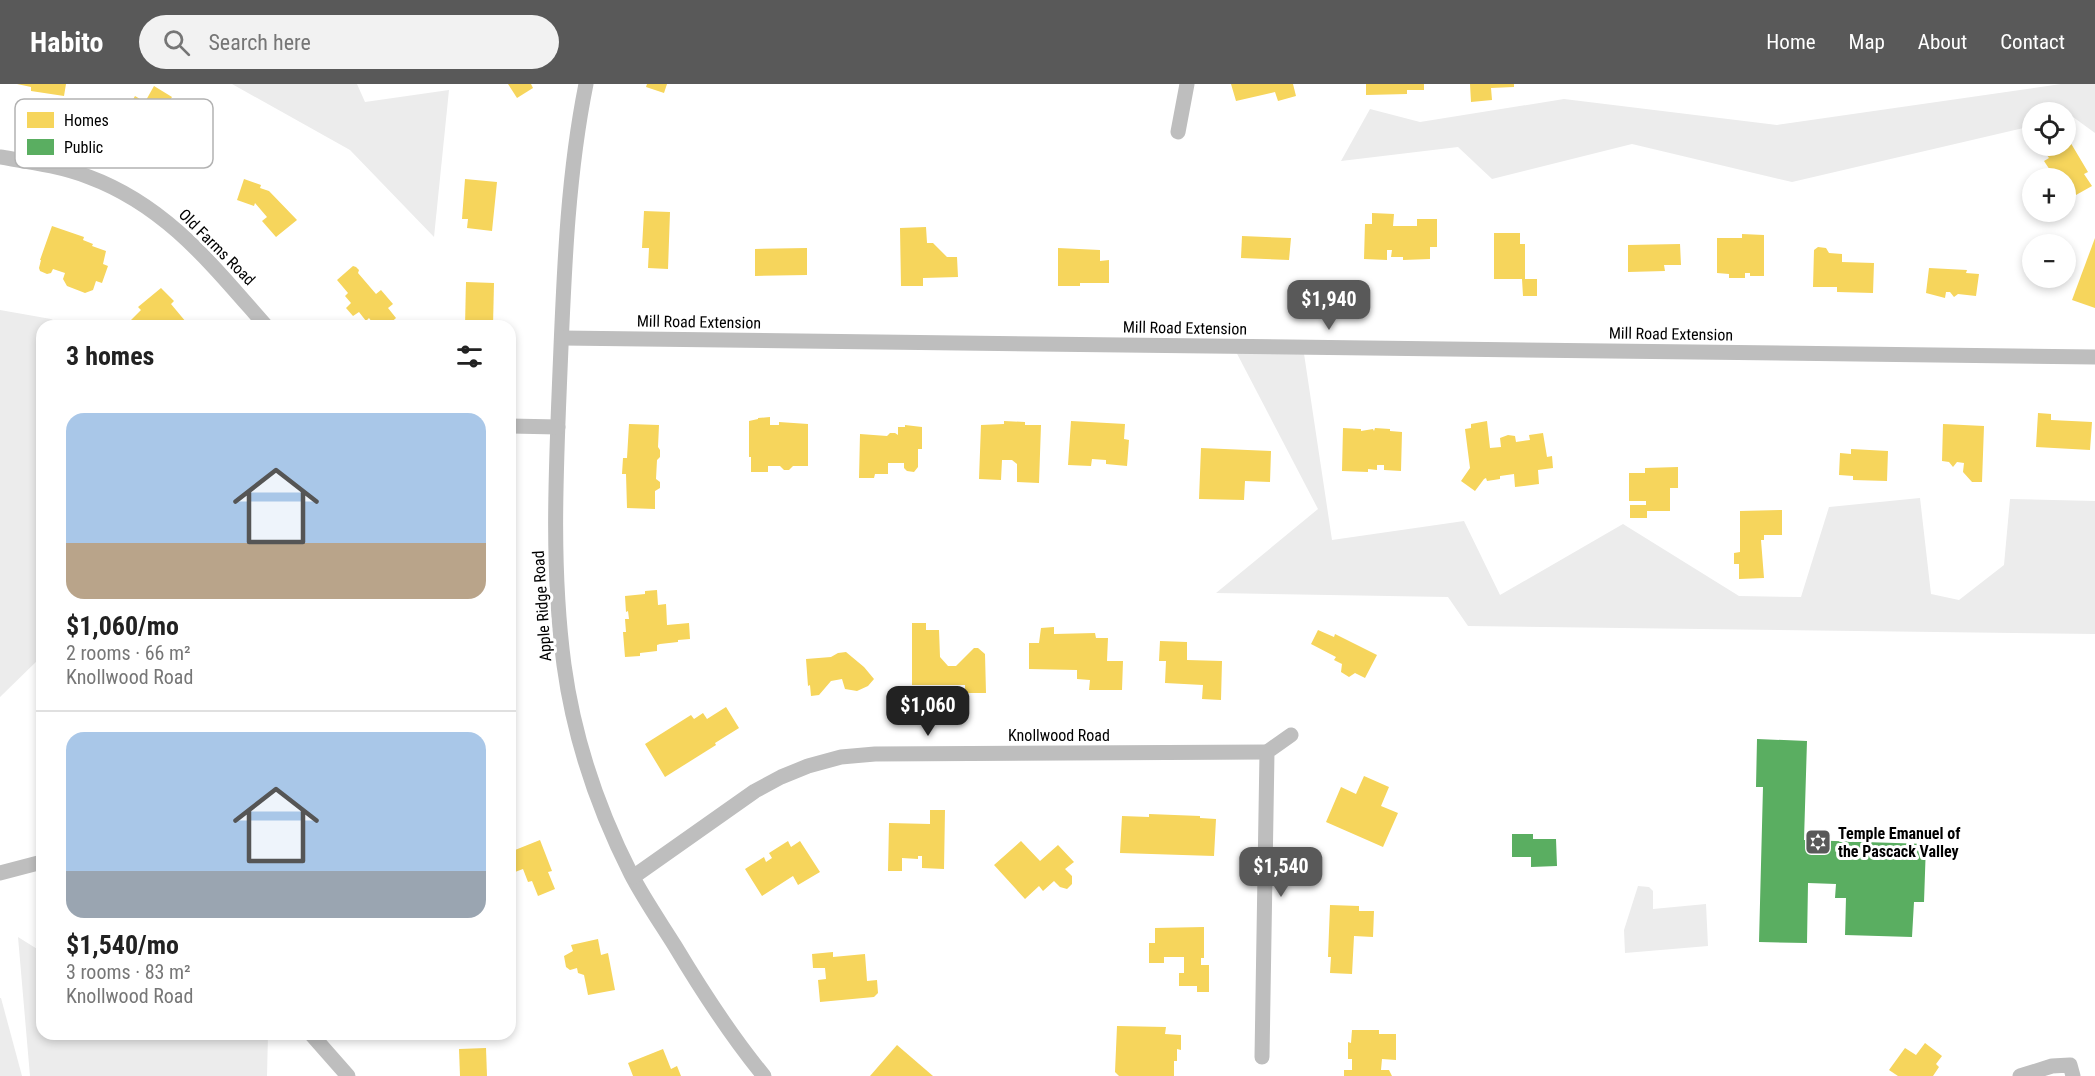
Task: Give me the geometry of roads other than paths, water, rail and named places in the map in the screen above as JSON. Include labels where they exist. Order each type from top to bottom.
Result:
[{"type":"street","name":"Apple Ridge Road","points":[[586,84],[576,141],[558,427],[555,533],[559,622],[564,666],[572,710],[586,764],[613,837],[633,877],[710,1004],[764,1076]]},
{"type":"street","points":[[1178,132],[1187,84]]},
{"type":"street","name":"Old Farms Road","points":[[0,157],[15,160]]},
{"type":"street","name":"Old Farms Road","points":[[59,168],[89,177],[121,191],[151,209],[179,231],[203,255],[261,320]]},
{"type":"street","name":"Mill Road Extension","points":[[562,338],[2095,357]]},
{"type":"street","points":[[516,426],[558,427]]},
{"type":"street","points":[[1262,1057],[1267,752],[1291,735]]},
{"type":"street","name":"Knollwood Road","points":[[633,877],[755,791],[808,766],[841,757],[875,754],[1267,752]]},
{"type":"street","points":[[0,873],[36,864]]},
{"type":"street","points":[[316,1040],[348,1076]]},
{"type":"street","points":[[2019,1076],[2052,1066],[2070,1065],[2073,1076]]},
{"type":"place","name":"Temple Emanuel of the Pascack Valley","points":[[1818,842]]}]
